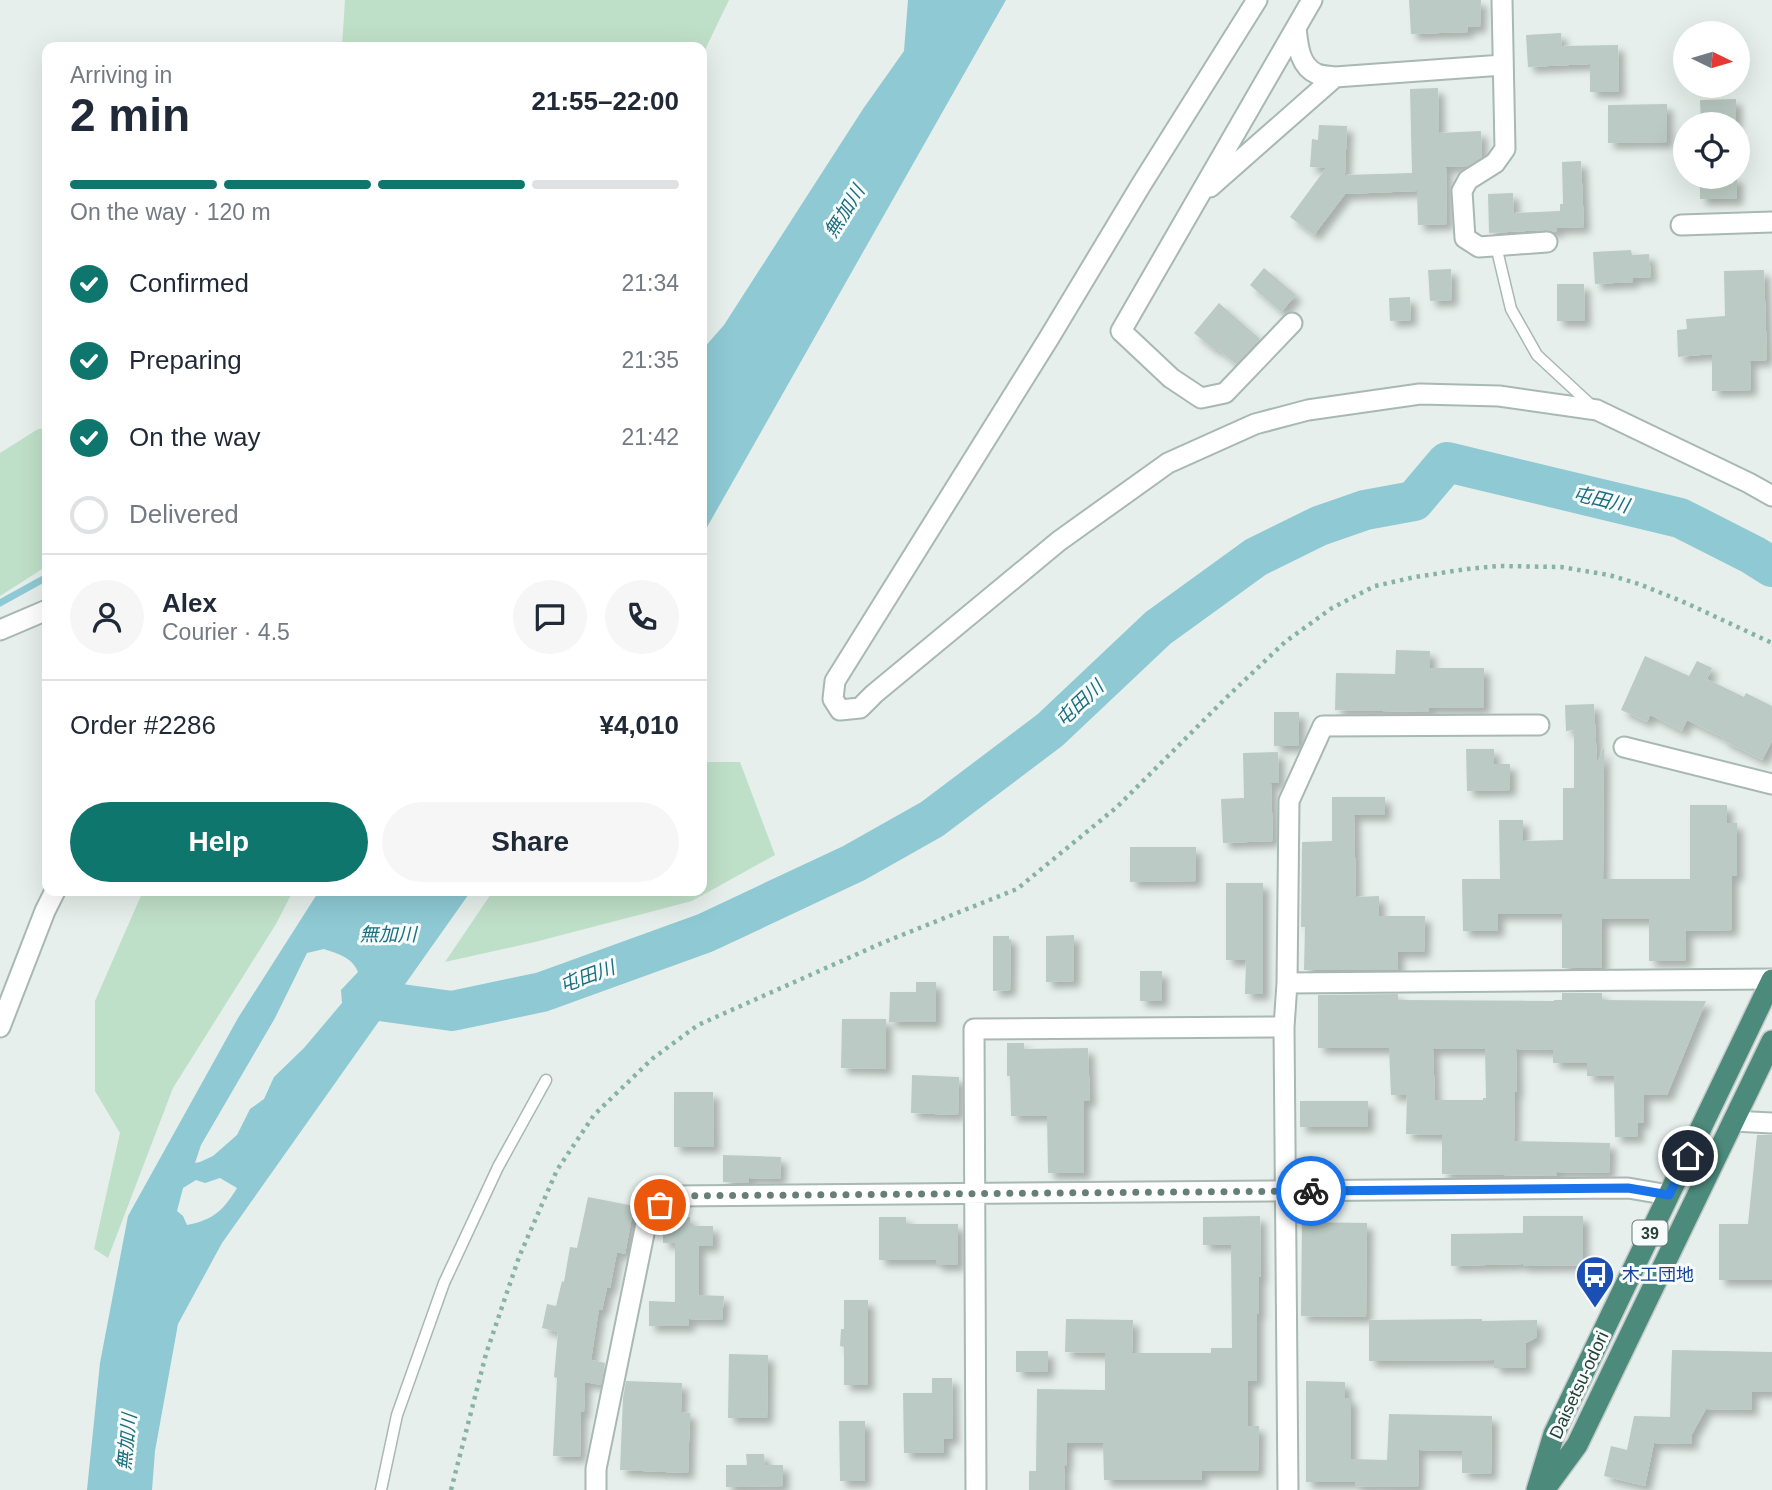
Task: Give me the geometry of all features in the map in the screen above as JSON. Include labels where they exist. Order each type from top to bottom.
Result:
[{"type":"highway","name":"Daisetsu-odori","points":[[1538,1490],[1554,1434],[1772,979]]},
{"type":"highway","name":"Daisetsu-odori","points":[[1544,1490],[1577,1445],[1772,1041]]},
{"type":"street","points":[[1257,0],[835,681],[833,699],[840,710],[860,708],[1059,541],[1168,463],[1255,424],[1308,410],[1420,394],[1499,396],[1597,410],[1772,496]]},
{"type":"street","points":[[1292,323],[1225,393],[1201,398],[1171,378],[1121,331],[1312,0]]},
{"type":"street","points":[[1502,0],[1505,149],[1495,163],[1468,180],[1462,191],[1465,239],[1479,247],[1546,242]]},
{"type":"street","points":[[1296,28],[1298,51],[1305,63],[1317,74],[1335,77],[1503,65]]},
{"type":"street","points":[[1198,197],[1335,77]]},
{"type":"street","points":[[1681,225],[1772,222]]},
{"type":"street","points":[[0,630],[42,612]]},
{"type":"street","points":[[1288,1490],[1284,1027],[1289,801],[1323,726],[1539,725]]},
{"type":"street","points":[[1625,747],[1772,784]]},
{"type":"street","points":[[0,1027],[52,896]]},
{"type":"street","points":[[1287,983],[1772,979]]},
{"type":"street","points":[[976,1490],[974,1029],[1284,1027]]},
{"type":"street","points":[[1733,1121],[1772,1123]]},
{"type":"street","points":[[596,1490],[596,1469],[648,1214],[672,1196],[1628,1188],[1669,1195]]},
{"type":"lane","points":[[1496,246],[1511,309],[1538,355],[1597,410]]},
{"type":"lane","points":[[381,1490],[397,1415],[444,1283],[498,1167],[546,1080]]},
{"type":"path","points":[[451,1490],[486,1354],[519,1257],[557,1170],[594,1115],[652,1059],[698,1024],[882,943],[1017,889],[1117,807],[1228,695],[1285,642],[1332,608],[1375,586],[1415,577],[1499,566],[1561,567],[1609,575],[1640,584],[1772,643]]},
{"type":"green space","points":[[345,0],[729,0],[707,46],[707,42],[342,42]]},
{"type":"green space","points":[[42,429],[42,569],[0,596],[0,453]]},
{"type":"green space","points":[[707,762],[740,762],[775,855],[707,893]]},
{"type":"green space","points":[[141,896],[290,896],[276,924],[173,1088],[108,1258],[94,1249],[120,1133],[95,1091],[95,1001]]},
{"type":"green space","points":[[490,896],[701,896],[692,901],[535,942],[445,962]]},
{"type":"water","name":"無加川","points":[[908,0],[1006,0],[707,527],[707,344],[724,325],[863,109],[904,51]]},
{"type":"water","name":"無加川","points":[[316,896],[467,896],[222,1243],[178,1324],[155,1451],[152,1490],[87,1490],[100,1363],[128,1216],[238,1018]],"holes":[[[324,949],[348,959],[358,972],[341,990],[342,1003],[304,1048],[274,1077],[264,1099],[250,1109],[237,1135],[213,1156],[195,1163],[201,1145],[275,1018],[307,953]],[[220,1178],[237,1188],[222,1208],[204,1220],[187,1225],[177,1211],[183,1188],[196,1180],[205,1183]]]},
{"type":"building","points":[[1409,0],[1481,0],[1480,27],[1468,27],[1468,32],[1411,34]]},
{"type":"building","points":[[1561,33],[1562,46],[1618,45],[1619,92],[1590,92],[1590,64],[1528,67],[1526,35]]},
{"type":"building","points":[[1438,88],[1439,133],[1481,131],[1482,157],[1468,166],[1446,167],[1447,224],[1418,225],[1417,191],[1345,194],[1314,235],[1290,217],[1326,168],[1310,167],[1312,139],[1318,140],[1319,125],[1347,126],[1345,175],[1412,173],[1410,89]]},
{"type":"building","points":[[1736,99],[1736,112],[1700,112],[1700,100]]},
{"type":"building","points":[[1667,104],[1667,142],[1608,143],[1608,105]]},
{"type":"building","points":[[1581,161],[1584,227],[1557,228],[1557,232],[1546,230],[1489,233],[1488,194],[1513,193],[1514,213],[1560,211],[1560,204],[1563,204],[1562,162]]},
{"type":"building","points":[[1700,189],[1737,189],[1737,199],[1700,199]]},
{"type":"building","points":[[1631,250],[1632,255],[1649,254],[1651,277],[1633,278],[1633,282],[1595,284],[1593,252]]},
{"type":"building","points":[[1264,268],[1296,295],[1281,312],[1250,285]]},
{"type":"building","points":[[1451,269],[1452,300],[1430,301],[1428,270]]},
{"type":"building","points":[[1764,270],[1767,360],[1750,361],[1751,390],[1712,391],[1712,354],[1678,357],[1677,330],[1687,329],[1686,319],[1725,316],[1724,271]]},
{"type":"building","points":[[1557,284],[1584,284],[1585,321],[1557,321]]},
{"type":"building","points":[[1410,297],[1411,320],[1390,321],[1389,298]]},
{"type":"building","points":[[1219,303],[1260,339],[1236,364],[1194,333]]},
{"type":"building","points":[[1396,650],[1430,651],[1430,668],[1484,668],[1484,708],[1429,708],[1429,712],[1335,710],[1336,673],[1395,674]]},
{"type":"building","points":[[1645,656],[1689,676],[1697,661],[1712,668],[1707,679],[1744,697],[1746,693],[1772,706],[1772,741],[1762,760],[1687,720],[1682,731],[1650,715],[1647,722],[1621,710]]},
{"type":"building","points":[[1594,704],[1597,763],[1604,747],[1603,879],[1690,879],[1690,805],[1727,805],[1727,823],[1737,823],[1737,876],[1732,876],[1732,930],[1686,931],[1686,961],[1649,961],[1649,919],[1602,919],[1602,968],[1562,968],[1562,914],[1498,914],[1498,931],[1463,931],[1462,879],[1500,879],[1499,820],[1523,820],[1523,841],[1563,840],[1563,788],[1574,788],[1574,730],[1566,731],[1565,705]]},
{"type":"building","points":[[1274,712],[1299,712],[1299,746],[1274,746]]},
{"type":"building","points":[[1466,749],[1494,749],[1494,764],[1510,764],[1510,790],[1467,791]]},
{"type":"building","points":[[1278,752],[1279,783],[1271,783],[1273,841],[1223,843],[1221,799],[1244,798],[1243,753]]},
{"type":"building","points":[[1332,797],[1385,797],[1385,815],[1354,815],[1356,897],[1379,896],[1379,916],[1425,916],[1424,952],[1398,952],[1398,970],[1304,970],[1305,927],[1301,927],[1302,842],[1332,841]]},
{"type":"building","points":[[1130,847],[1196,847],[1196,881],[1130,882]]},
{"type":"building","points":[[1226,883],[1263,883],[1263,994],[1245,994],[1246,960],[1226,960]]},
{"type":"building","points":[[1074,935],[1074,981],[1046,982],[1046,936]]},
{"type":"building","points":[[993,936],[1009,936],[1009,940],[1011,939],[1010,990],[993,991]]},
{"type":"building","points":[[1140,971],[1162,971],[1162,1001],[1140,1001]]},
{"type":"building","points":[[916,982],[936,982],[936,1022],[889,1022],[890,992],[916,992]]},
{"type":"building","points":[[1562,993],[1602,993],[1602,1000],[1706,1001],[1667,1095],[1644,1095],[1644,1123],[1638,1123],[1638,1137],[1615,1137],[1614,1076],[1587,1076],[1587,1063],[1553,1063],[1553,1050],[1516,1049],[1514,1141],[1610,1143],[1609,1173],[1557,1172],[1557,1176],[1442,1174],[1442,1135],[1406,1134],[1407,1095],[1391,1095],[1389,1048],[1318,1048],[1318,995],[1398,994],[1398,1000],[1562,1000]],"holes":[[[1433,1049],[1485,1049],[1486,1098],[1435,1100]]]},
{"type":"building","points":[[842,1019],[886,1019],[886,1069],[841,1068]]},
{"type":"building","points":[[1007,1043],[1024,1043],[1024,1049],[1088,1048],[1090,1101],[1084,1101],[1084,1173],[1048,1173],[1047,1116],[1011,1116]]},
{"type":"building","points":[[912,1075],[959,1077],[958,1115],[911,1113]]},
{"type":"building","points":[[674,1092],[713,1092],[714,1147],[674,1147]]},
{"type":"building","points":[[1300,1101],[1368,1101],[1368,1127],[1300,1127]]},
{"type":"building","points":[[1757,1135],[1772,1135],[1772,1280],[1719,1280],[1719,1224],[1748,1224]]},
{"type":"building","points":[[723,1155],[781,1157],[780,1179],[749,1178],[749,1183],[723,1182]]},
{"type":"building","points":[[588,1197],[634,1206],[625,1254],[617,1252],[610,1288],[607,1288],[602,1310],[599,1309],[591,1360],[605,1363],[601,1385],[585,1382],[580,1457],[553,1456],[557,1378],[554,1377],[558,1332],[542,1328],[547,1304],[556,1306],[562,1281],[564,1282],[570,1247],[577,1248]]},
{"type":"building","points":[[665,1216],[690,1217],[690,1226],[713,1226],[713,1246],[699,1246],[699,1295],[724,1296],[722,1320],[689,1319],[689,1326],[649,1326],[649,1301],[675,1302],[675,1243],[663,1243]]},
{"type":"building","points":[[1260,1216],[1261,1277],[1257,1314],[1257,1381],[1248,1381],[1248,1426],[1259,1426],[1258,1471],[1202,1471],[1202,1480],[1104,1480],[1103,1443],[1067,1443],[1065,1490],[1029,1490],[1029,1471],[1036,1471],[1037,1389],[1105,1390],[1105,1353],[1065,1352],[1066,1319],[1133,1320],[1132,1353],[1211,1353],[1211,1348],[1232,1348],[1231,1245],[1203,1245],[1203,1217]]},
{"type":"building","points":[[1523,1216],[1583,1216],[1583,1265],[1451,1266],[1451,1234],[1523,1233]]},
{"type":"building","points":[[879,1217],[906,1217],[906,1224],[958,1224],[958,1265],[936,1265],[936,1260],[879,1260]]},
{"type":"building","points":[[1302,1222],[1367,1223],[1366,1317],[1301,1316]]},
{"type":"building","points":[[844,1300],[868,1300],[868,1385],[844,1385],[844,1347],[840,1346],[841,1329],[844,1329]]},
{"type":"building","points":[[1369,1320],[1537,1320],[1537,1337],[1526,1343],[1526,1368],[1494,1368],[1494,1360],[1369,1361]]},
{"type":"building","points":[[1672,1350],[1772,1352],[1772,1392],[1752,1392],[1752,1410],[1706,1409],[1692,1434],[1692,1444],[1654,1443],[1645,1486],[1604,1476],[1611,1446],[1627,1450],[1634,1416],[1670,1417]]},
{"type":"building","points":[[1016,1351],[1048,1351],[1048,1372],[1016,1372]]},
{"type":"building","points":[[729,1354],[768,1355],[767,1418],[728,1418]]},
{"type":"building","points":[[932,1378],[952,1378],[953,1439],[944,1439],[944,1453],[904,1453],[903,1393],[932,1393]]},
{"type":"building","points":[[626,1381],[682,1383],[681,1412],[690,1413],[688,1473],[620,1470]]},
{"type":"building","points":[[1306,1381],[1345,1382],[1345,1398],[1351,1398],[1351,1459],[1387,1460],[1389,1414],[1492,1416],[1491,1474],[1462,1473],[1462,1451],[1419,1450],[1418,1487],[1355,1486],[1355,1482],[1306,1482]]},
{"type":"building","points":[[839,1421],[865,1421],[865,1481],[840,1481]]},
{"type":"building","points":[[746,1454],[764,1454],[765,1465],[783,1465],[783,1486],[726,1487],[726,1465],[747,1465]]},
{"type":"waterway","name":"屯田川","points":[[365,999],[452,1011],[542,992],[705,933],[854,863],[932,819],[1050,730],[1158,628],[1256,557],[1319,526],[1365,510],[1414,501],[1447,462],[1680,518],[1772,567]]},
{"type":"waterway","points":[[0,603],[42,580]]},
{"type":"way so far","points":[[660,1205],[672,1196],[1311,1191]]},
{"type":"place","name":"木工団地","points":[[1595,1309]]},
{"type":"route","points":[[1311,1191],[1628,1188],[1669,1195],[1688,1156]]}]
